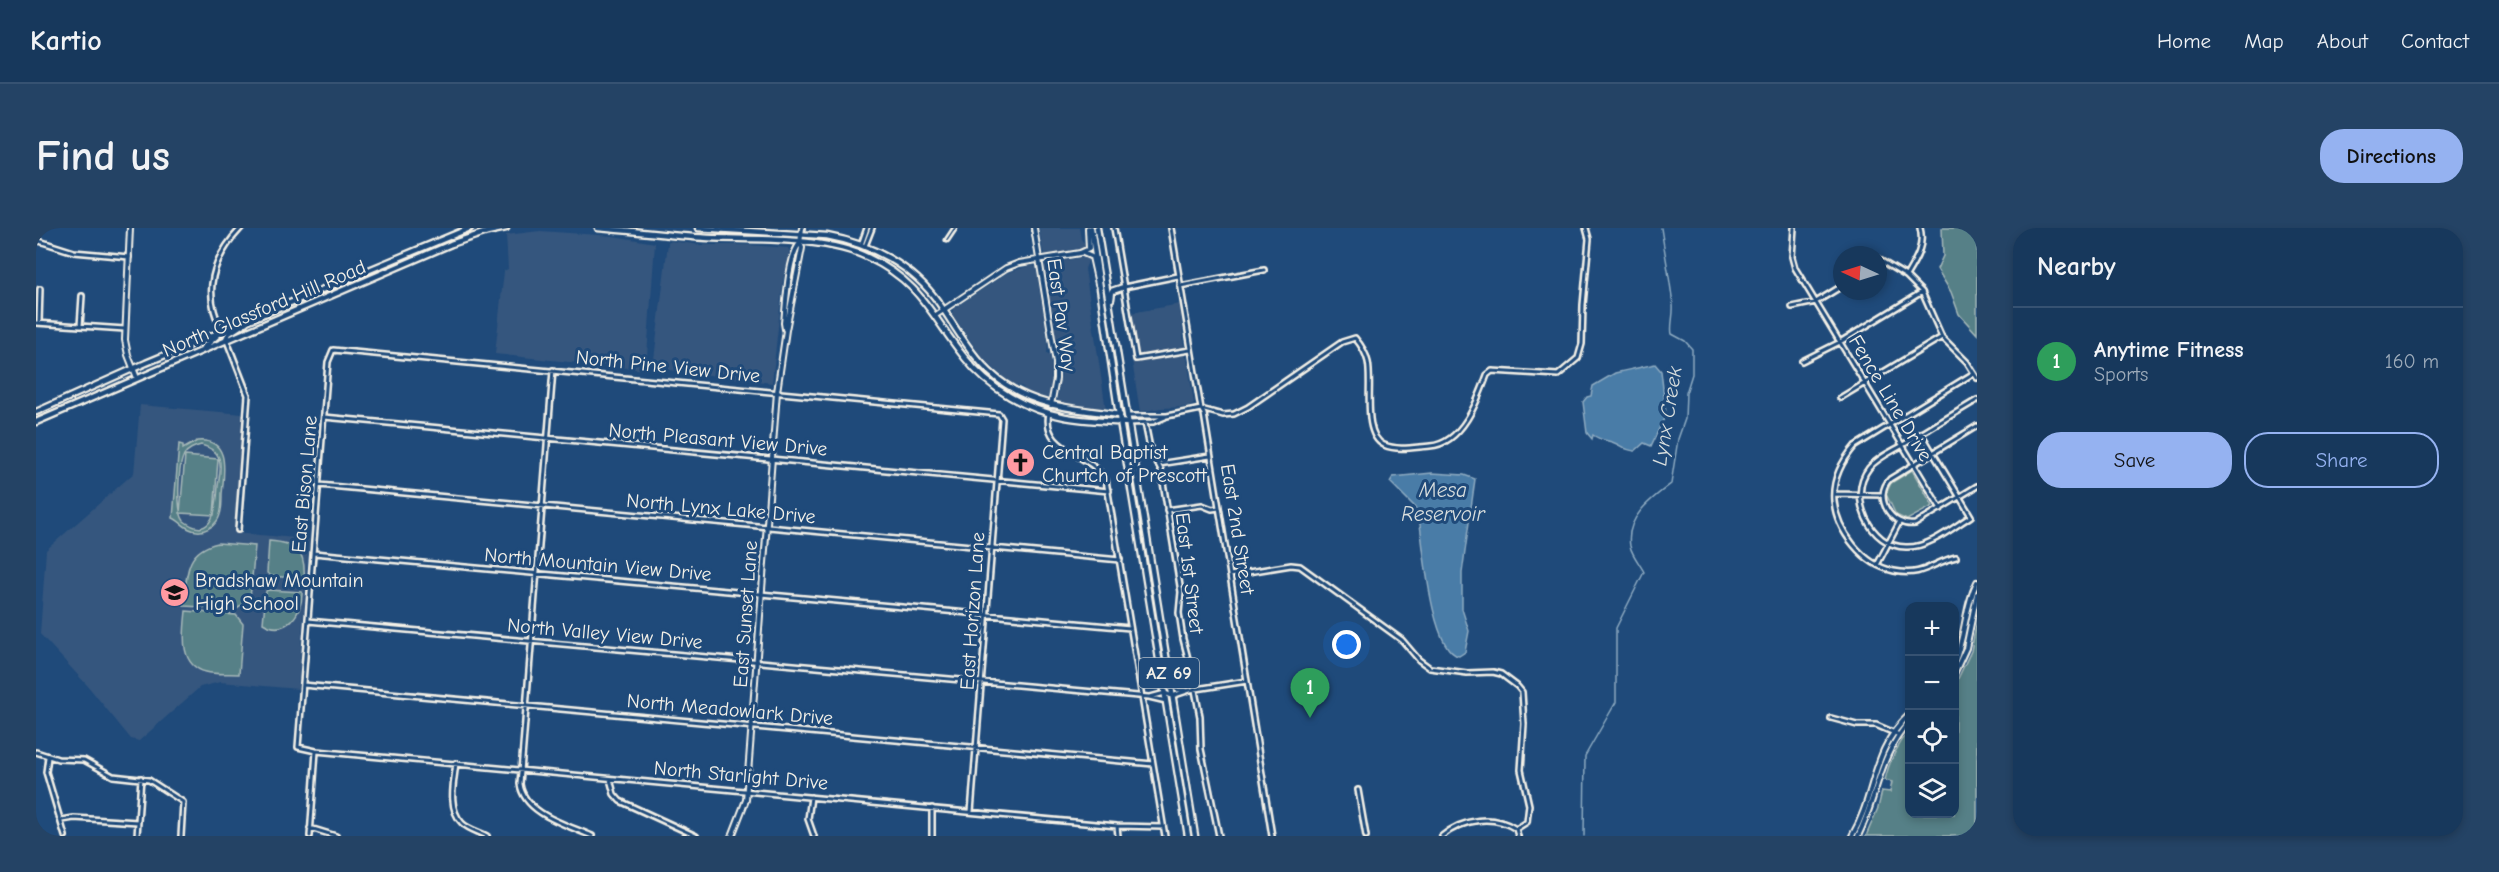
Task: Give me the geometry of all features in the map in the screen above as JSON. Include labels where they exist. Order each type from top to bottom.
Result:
[{"type":"main road","name":"North Glassford Hill Road","points":[[36,412],[222,331],[470,228]]},
{"type":"main road","name":"North Glassford Hill Road","points":[[36,422],[460,240],[506,228]]},
{"type":"main road","points":[[598,228],[661,231],[847,249],[884,265],[910,284],[976,370],[1004,393],[1021,402],[1065,417],[1129,423]]},
{"type":"main road","points":[[698,228],[802,231],[838,238],[886,256],[923,283],[972,352],[1005,385],[1050,405],[1128,416]]},
{"type":"main road","name":"AZ 69","points":[[1090,228],[1188,836]]},
{"type":"main road","name":"AZ 69","points":[[1097,228],[1195,836]]},
{"type":"main road","points":[[1117,349],[1111,295],[1115,288],[1124,286]]},
{"type":"main road","points":[[226,339],[229,333],[248,320]]},
{"type":"main road","points":[[202,350],[222,331]]},
{"type":"main road","points":[[1021,402],[1042,407],[1050,405]]},
{"type":"main road","points":[[1049,413],[1055,410],[1067,412],[1073,410]]},
{"type":"street","points":[[130,228],[125,328],[128,355],[137,378]]},
{"type":"street","points":[[222,331],[216,319],[213,301],[215,265],[222,249],[241,228]]},
{"type":"street","points":[[863,246],[867,228]]},
{"type":"street","points":[[863,246],[872,228]]},
{"type":"street","points":[[947,240],[956,228]]},
{"type":"street","name":"East Pav Way","points":[[1034,228],[1056,363],[1056,380],[1050,405]]},
{"type":"street","points":[[1080,253],[1089,249],[1090,228]]},
{"type":"street","points":[[1114,228],[1136,359],[1190,350]]},
{"type":"street","name":"East 2nd Street","points":[[1171,228],[1190,350],[1201,410],[1204,414],[1272,836]]},
{"type":"street","points":[[1129,423],[1145,423],[1167,416],[1208,409],[1223,415],[1237,413],[1342,342],[1355,338],[1362,347],[1368,362],[1371,429],[1378,441],[1400,448],[1435,446],[1446,442],[1471,415],[1487,375],[1492,371],[1557,375],[1578,358],[1582,344],[1589,239],[1586,228]]},
{"type":"street","name":"Fence Line Drive","points":[[1794,228],[1792,257],[1795,268],[1941,509]]},
{"type":"street","points":[[1905,276],[1920,250],[1922,242],[1920,228]]},
{"type":"street","name":"East Sunset Lane","points":[[732,836],[744,809],[777,392],[786,330],[784,322],[795,248],[800,243],[802,231]]},
{"type":"street","points":[[36,240],[74,252],[130,257]]},
{"type":"street","points":[[936,315],[1006,268],[1080,253],[1086,253],[1092,257],[1101,294]]},
{"type":"street","points":[[1887,265],[1905,276],[1922,292],[1941,337],[1977,378]]},
{"type":"street","points":[[1180,286],[1264,270]]},
{"type":"street","points":[[1124,286],[1178,276]]},
{"type":"street","points":[[40,289],[37,323],[125,328]]},
{"type":"street","points":[[1792,307],[1816,302],[1833,292]]},
{"type":"street","points":[[1802,361],[1840,342],[1922,292]]},
{"type":"street","points":[[80,326],[82,296]]},
{"type":"street","points":[[1839,398],[1941,337]]},
{"type":"street","points":[[226,339],[248,395],[238,530]]},
{"type":"street","name":"North Pine View Drive","points":[[333,350],[999,414]]},
{"type":"street","name":"East Bison Lane","points":[[316,751],[298,747],[328,362],[333,350]]},
{"type":"street","points":[[553,370],[521,792],[535,809],[592,836]]},
{"type":"street","points":[[1956,557],[1916,572],[1896,572],[1877,565],[1867,559],[1852,543],[1836,511],[1834,494],[1838,472],[1848,453],[1861,442],[1974,373]]},
{"type":"street","points":[[1921,434],[1971,516],[1920,546],[1905,548],[1888,543],[1874,531],[1862,510],[1860,485],[1869,467],[1902,445],[1977,400]]},
{"type":"street","points":[[1049,413],[1048,428],[1055,441],[1102,472],[1109,491],[1165,836]]},
{"type":"street","name":"East Horizon Lane","points":[[972,812],[1002,419],[999,414]]},
{"type":"street","points":[[1128,416],[1167,416]]},
{"type":"street","name":"North Pleasant View Drive","points":[[324,417],[1109,491]]},
{"type":"street","name":"East 1st Street","points":[[1145,423],[1150,448],[1158,464],[1167,510],[1181,592],[1179,613],[1183,639],[1192,690],[1200,717],[1201,749],[1219,836]]},
{"type":"street","points":[[1977,426],[1890,479],[1882,495],[1888,510],[1899,523],[1915,524],[1977,486]]},
{"type":"street","points":[[1158,464],[1210,456]]},
{"type":"street","name":"North Lynx Lake Drive","points":[[319,485],[1120,560]]},
{"type":"street","points":[[1834,494],[1882,495]]},
{"type":"street","points":[[1167,510],[1202,505],[1214,509],[1219,508]]},
{"type":"street","points":[[1877,565],[1899,523]]},
{"type":"street","name":"North Mountain View Drive","points":[[313,553],[1131,628]]},
{"type":"street","points":[[1230,575],[1291,565],[1300,566],[1402,640],[1425,666],[1467,673],[1492,672],[1501,674],[1517,686],[1522,692],[1524,724],[1521,770],[1530,813],[1527,822],[1516,829]]},
{"type":"street","points":[[1956,656],[1968,605],[1977,582]]},
{"type":"street","points":[[1959,663],[1966,648],[1977,594]]},
{"type":"street","name":"North Valley View Drive","points":[[308,621],[982,684],[1149,697],[1166,701]]},
{"type":"street","points":[[1165,693],[1172,696],[1192,690],[1247,681]]},
{"type":"street","points":[[1170,682],[1175,689],[1192,690]]},
{"type":"street","name":"North Meadowlark Drive","points":[[303,685],[1153,764]]},
{"type":"street","name":"North Valley View Drive","points":[[1149,697],[1165,693]]},
{"type":"street","points":[[1831,718],[1857,725],[1876,725],[1895,733]]},
{"type":"street","points":[[1852,836],[1866,806],[1880,756],[1905,720]]},
{"type":"street","points":[[1858,836],[1873,802],[1883,763],[1895,733],[1905,725]]},
{"type":"street","points":[[310,836],[316,751]]},
{"type":"street","name":"North Starlight Drive","points":[[316,751],[1117,826],[1163,827]]},
{"type":"street","points":[[36,752],[48,757],[84,760],[112,776],[149,780],[183,802],[181,836]]},
{"type":"street","points":[[48,757],[46,772],[65,836]]},
{"type":"street","points":[[456,763],[454,810],[462,823],[487,836]]},
{"type":"street","points":[[137,836],[141,778]]},
{"type":"street","points":[[610,778],[614,794],[620,801],[696,836]]},
{"type":"street","points":[[1358,790],[1366,836]]},
{"type":"street","points":[[811,797],[808,819],[813,836]]},
{"type":"street","points":[[932,808],[932,836]]},
{"type":"street","points":[[62,820],[74,818],[138,822]]},
{"type":"street","points":[[1443,836],[1451,829],[1475,820],[1500,820],[1516,829],[1518,836]]},
{"type":"street","points":[[1117,826],[1118,836]]},
{"type":"street","points":[[310,828],[336,836]]},
{"type":"shaded area","points":[[1039,228],[1079,228],[1081,239],[1087,247],[1046,255],[1043,252]]},
{"type":"shaded area","points":[[540,231],[613,236],[655,243],[646,370],[495,354],[504,271],[508,269],[506,235]]},
{"type":"shaded area","points":[[671,241],[701,245],[788,248],[790,252],[783,281],[772,383],[653,368],[668,243]]},
{"type":"shaded area","points":[[1089,258],[1085,269],[1106,410],[1074,407],[1057,402],[1061,373],[1044,267],[1046,263]]},
{"type":"shaded area","points":[[1032,265],[1036,267],[1048,342],[1047,353],[1050,355],[1052,366],[1050,396],[1045,398],[1025,391],[1023,387],[1013,384],[1002,376],[981,356],[952,314],[953,309],[1007,273]]},
{"type":"shaded area","points":[[1180,304],[1185,356],[1194,404],[1189,407],[1161,408],[1140,412],[1131,354],[1138,352],[1131,313]]},
{"type":"shaded area","name":"Bradshaw Mountain High School","points":[[140,405],[243,414],[234,533],[309,539],[298,689],[220,682],[200,687],[139,741],[131,739],[87,685],[40,634],[46,550],[134,473]]},
{"type":"green space","points":[[1942,228],[1977,228],[1977,334],[1959,314],[1951,292],[1937,269],[1943,256]]},
{"type":"green space","points":[[197,441],[208,442],[216,445],[223,458],[224,476],[220,515],[213,525],[203,531],[190,529],[173,518],[179,444],[183,445],[183,449]],"holes":[[[201,445],[216,453],[220,469],[216,503],[211,519],[207,525],[194,527],[184,521],[181,516],[180,469],[187,451]]]},
{"type":"green space","points":[[185,456],[218,459],[214,515],[180,513]]},
{"type":"green space","points":[[1912,470],[1933,506],[1907,520],[1896,515],[1886,494],[1891,483]]},
{"type":"green space","points":[[269,541],[287,544],[298,550],[303,561],[304,579],[271,576],[267,573]]},
{"type":"green space","points":[[218,543],[255,546],[250,598],[237,609],[184,606],[187,575],[193,559],[198,552]]},
{"type":"green space","points":[[266,591],[302,592],[300,608],[292,621],[286,625],[271,627],[263,623]]},
{"type":"green space","points":[[186,611],[236,615],[243,624],[239,674],[206,672],[191,662],[187,655],[184,638]]},
{"type":"green space","points":[[1977,621],[1977,836],[1866,836],[1878,808],[1882,791],[1890,792],[1892,782],[1885,780],[1891,760],[1905,737],[1905,818],[1959,818],[1959,676],[1971,651]]},
{"type":"water","points":[[1655,364],[1661,371],[1666,414],[1651,446],[1644,443],[1635,451],[1627,450],[1593,435],[1592,439],[1587,433],[1583,402],[1591,396],[1593,386],[1615,373]]},
{"type":"water","name":"Mesa Reservoir","points":[[1432,473],[1464,475],[1475,479],[1462,573],[1462,609],[1469,631],[1465,652],[1459,656],[1449,650],[1435,617],[1419,517],[1415,507],[1390,482],[1393,477]]},
{"type":"waterway","name":"Lynx Creek","points":[[1584,836],[1585,756],[1616,702],[1616,628],[1644,572],[1630,546],[1631,527],[1641,510],[1671,484],[1678,439],[1685,419],[1686,393],[1692,374],[1692,349],[1685,341],[1672,334],[1673,305],[1661,228]]},
{"type":"place","name":"Central Baptist Churtch of Prescott","points":[[1021,463]]},
{"type":"place","name":"Bradshaw Mountain High School","points":[[174,592]]},
{"type":"place","name":"Anytime Fitness","points":[[1310,718]]}]
